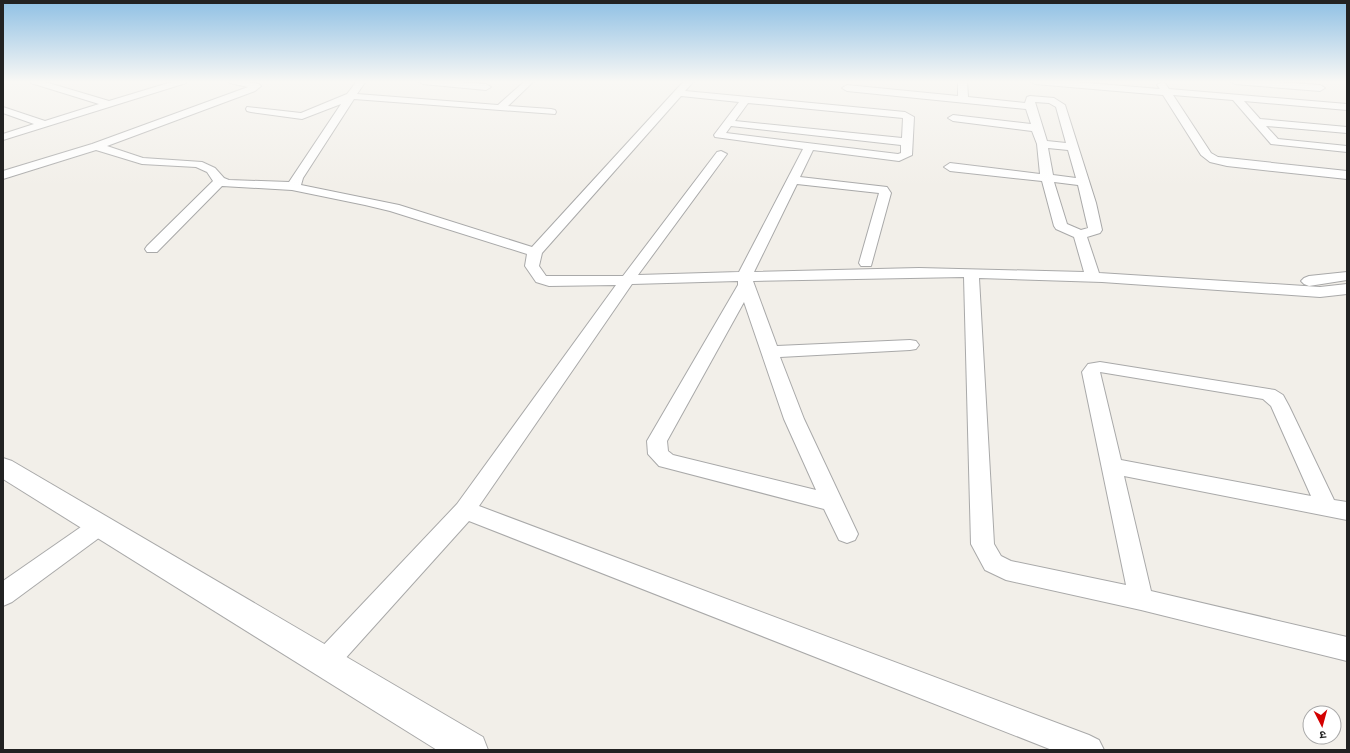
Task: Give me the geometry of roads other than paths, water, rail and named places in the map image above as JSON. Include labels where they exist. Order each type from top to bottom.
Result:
[{"type":"street","points":[[21,116],[45,124]]},
{"type":"street","points":[[3,137],[70,116]]},
{"type":"street","points":[[3,175],[96,146],[179,116]]},
{"type":"street","points":[[294,186],[297,178],[338,116]]},
{"type":"street","points":[[658,116],[535,252],[532,266],[533,270],[541,279],[549,281],[631,276],[746,276],[1090,271],[1307,281],[1325,280],[1347,276]]},
{"type":"street","points":[[733,116],[719,135],[809,148],[899,158],[906,155],[909,117],[907,116]]},
{"type":"street","points":[[1033,116],[1042,144],[1047,178],[1061,226],[1080,235],[1096,230],[1090,203],[1063,116]]},
{"type":"street","points":[[1182,116],[1207,155],[1214,160],[1226,163],[1347,175]]},
{"type":"street","points":[[1251,116],[1275,142],[1347,149]]},
{"type":"street","points":[[953,118],[1037,128]]},
{"type":"street","points":[[1256,122],[1347,130]]},
{"type":"street","points":[[728,123],[906,142]]},
{"type":"street","points":[[1335,129],[1347,139]]},
{"type":"street","points":[[1042,144],[1073,147]]},
{"type":"street","points":[[96,146],[142,161],[198,164],[211,170],[220,181],[238,185],[294,186],[300,189],[394,208],[535,252]]},
{"type":"street","points":[[809,148],[746,276],[657,442],[658,454],[666,461],[831,502]]},
{"type":"street","points":[[325,662],[465,510],[631,276],[722,154]]},
{"type":"street","points":[[950,167],[1083,182]]},
{"type":"street","points":[[792,180],[883,190],[886,193],[866,264]]},
{"type":"street","points":[[152,249],[220,181]]},
{"type":"street","points":[[1080,235],[1090,271]]},
{"type":"street","points":[[746,276],[866,264],[968,261],[1320,292],[1347,289]]},
{"type":"street","points":[[971,273],[983,544],[993,562],[1006,570],[1141,599],[1347,649]]},
{"type":"street","points":[[746,276],[770,352],[794,419],[847,534]]},
{"type":"street","points":[[770,352],[910,345]]},
{"type":"street","points":[[1141,599],[1091,372],[1094,368],[1100,367],[1258,390],[1268,394],[1276,399],[1337,510]]},
{"type":"street","points":[[1112,466],[1337,510]]},
{"type":"street","points":[[3,467],[470,750]]},
{"type":"street","points":[[465,510],[1089,750]]},
{"type":"street","points":[[3,595],[99,526]]}]
